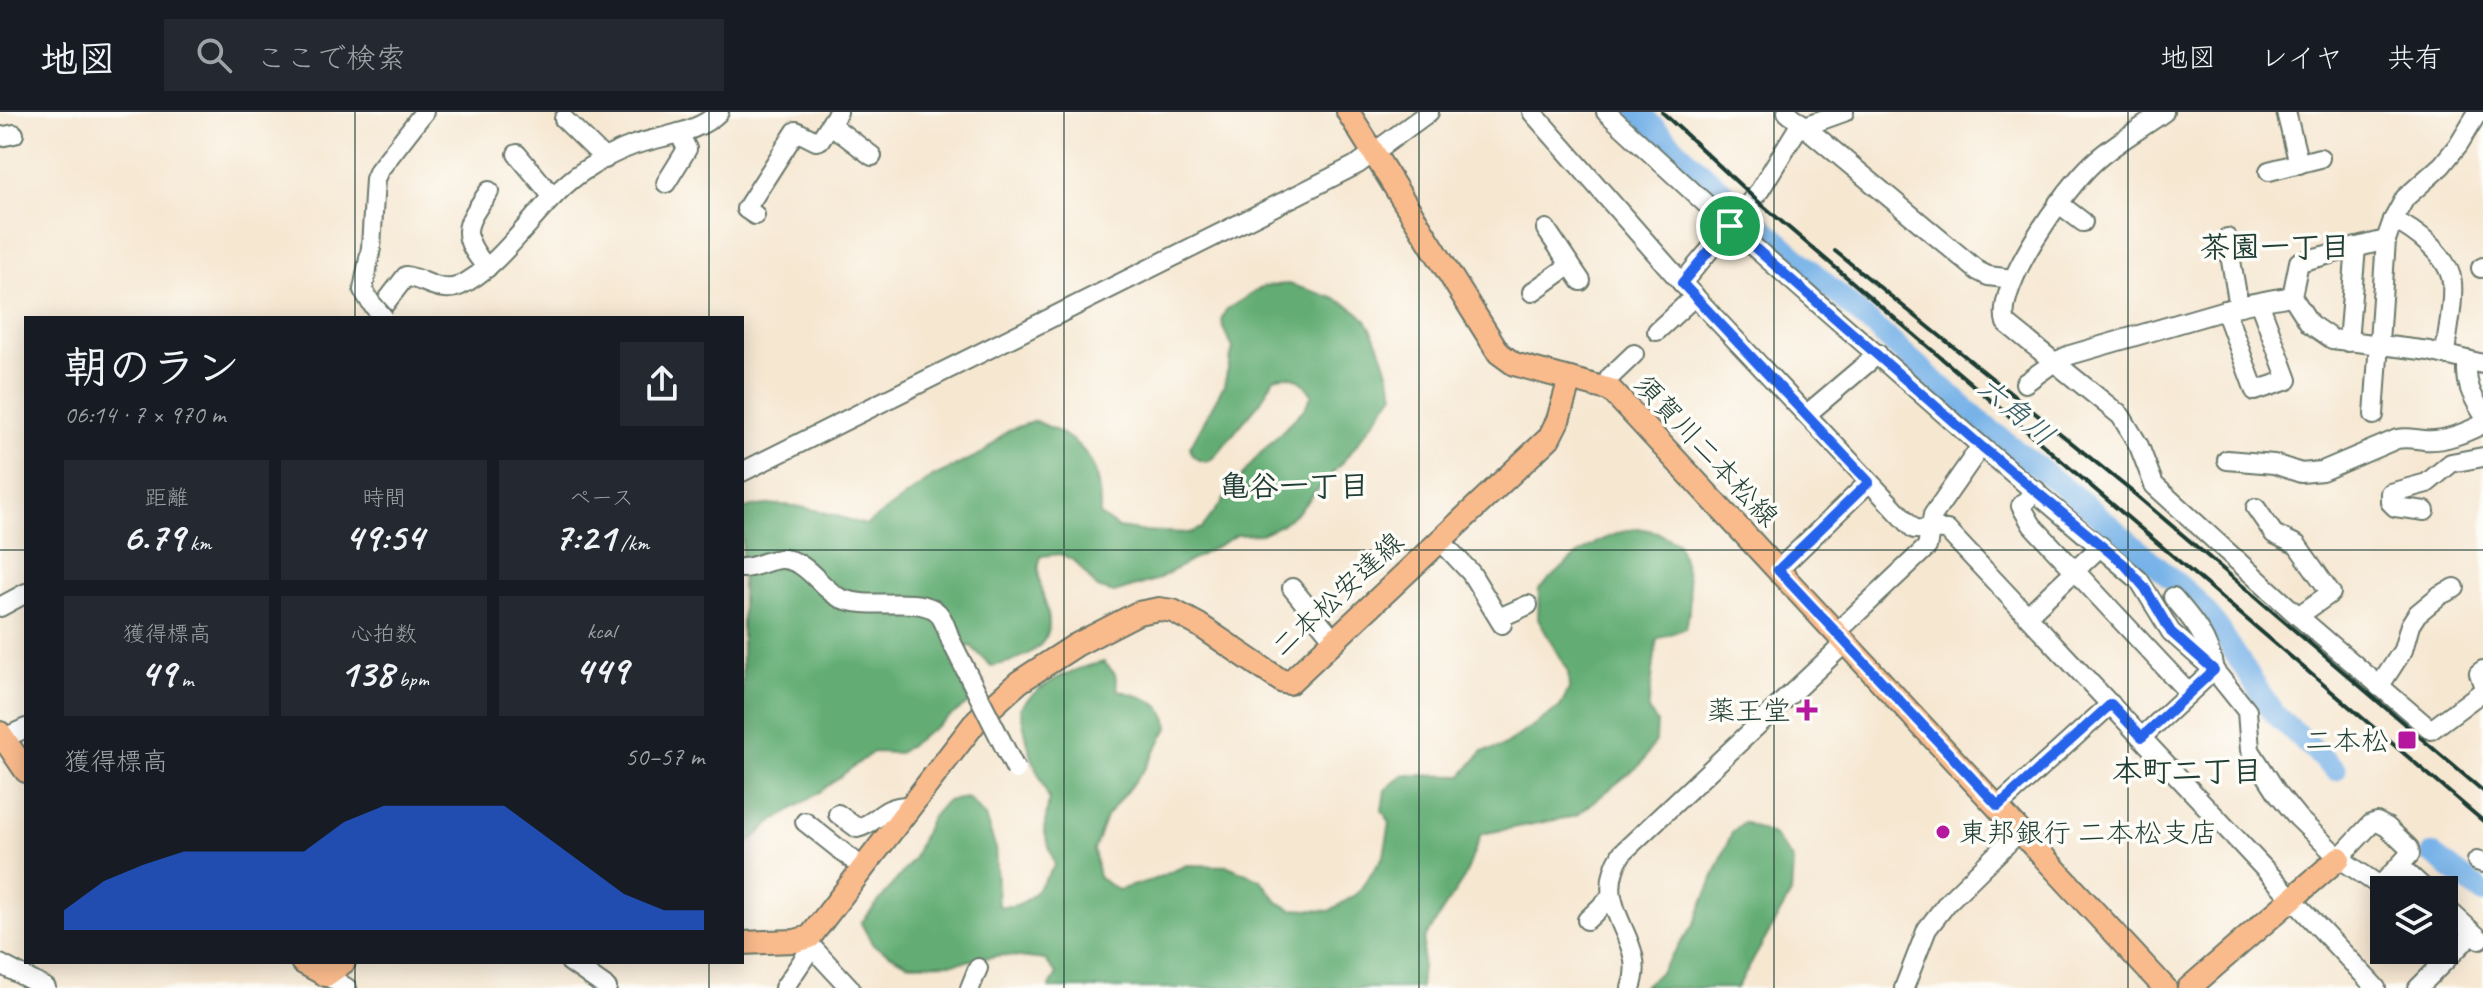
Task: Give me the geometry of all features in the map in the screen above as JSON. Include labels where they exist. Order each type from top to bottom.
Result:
[{"type":"main road","name":"須賀川二本松線","points":[[1348,112],[1499,353],[1514,364],[1605,387],[1645,424],[2165,988]]},
{"type":"main road","name":"二本松安達線","points":[[810,941],[954,747],[1003,694],[1076,645],[1138,613],[1159,609],[1180,613],[1283,682],[1294,679],[1549,438],[1555,429],[1570,379]]},
{"type":"main road","points":[[1,737],[24,768]]},
{"type":"main road","points":[[2189,988],[2339,858]]},
{"type":"main road","points":[[744,943],[810,941]]},
{"type":"main road","points":[[306,964],[339,979]]},
{"type":"street","points":[[424,112],[375,179],[371,248],[363,290],[378,313],[406,276],[446,289],[460,286],[487,268],[553,197],[583,171],[633,146],[700,126],[719,112]]},
{"type":"street","points":[[744,471],[1358,164],[1429,112]]},
{"type":"street","points":[[1532,112],[1688,289],[1914,529],[1947,530],[2376,988]]},
{"type":"street","points":[[1606,112],[1730,226],[2139,580],[2171,632],[2214,670],[2249,715],[2248,742],[2256,761],[2298,818],[2339,858],[2377,884],[2386,882],[2410,854],[2409,848],[2377,822],[2371,824],[2339,858]]},
{"type":"street","points":[[1798,121],[1844,112]]},
{"type":"street","points":[[2164,112],[2095,161],[2058,203],[2013,279],[2004,319],[2053,363],[2121,416],[2139,446],[2154,485],[2298,616],[2431,730],[2483,688],[2479,673],[2483,670]]},
{"type":"street","points":[[2286,112],[2299,164]]},
{"type":"street","points":[[2374,415],[2386,240],[2393,220],[2412,190],[2442,165],[2478,112]]},
{"type":"street","points":[[755,215],[746,209],[796,131],[816,141],[835,118],[872,156]]},
{"type":"street","points":[[564,119],[605,159]]},
{"type":"street","points":[[1657,331],[1730,226],[1760,190],[1798,121]]},
{"type":"street","points":[[1798,121],[1978,271],[1988,276],[2013,279]]},
{"type":"street","points":[[666,183],[687,149],[679,133]]},
{"type":"street","points":[[517,154],[553,197]]},
{"type":"street","points":[[2269,171],[2320,158]]},
{"type":"street","points":[[487,268],[470,246],[466,231],[468,222],[489,191]]},
{"type":"street","points":[[2058,203],[2083,222]]},
{"type":"street","points":[[2393,220],[2421,236],[2448,270],[2452,282],[2445,354]]},
{"type":"street","points":[[1546,229],[1581,281]]},
{"type":"street","points":[[2039,232],[2045,255]]},
{"type":"street","points":[[2227,238],[2232,308],[2255,391],[2288,380],[2259,302]]},
{"type":"street","points":[[2386,240],[2299,262],[2292,296],[2310,324],[2332,339],[2445,354],[2476,362],[2466,378],[2469,390],[2483,414]]},
{"type":"street","points":[[2348,342],[2356,247]]},
{"type":"street","points":[[1532,292],[1570,265]]},
{"type":"street","points":[[2025,383],[2053,363],[2099,346],[2232,308],[2292,296]]},
{"type":"street","points":[[1605,387],[1610,377],[1634,354]]},
{"type":"street","points":[[1807,414],[1878,354]]},
{"type":"street","points":[[2227,460],[2274,464],[2301,473],[2322,471],[2397,439],[2445,439],[2483,424]]},
{"type":"street","points":[[1631,988],[1636,968],[1633,953],[1611,897],[1610,881],[1622,853],[1841,637],[1927,547],[1933,515],[1981,446]]},
{"type":"street","points":[[2425,511],[2395,507],[2388,496],[2394,490],[2427,483],[2451,463],[2483,457]]},
{"type":"street","points":[[1778,570],[1869,482]]},
{"type":"street","points":[[2036,490],[2021,506],[2032,525],[2189,693]]},
{"type":"street","points":[[2256,508],[2274,534],[2297,545],[2331,593],[2298,616]]},
{"type":"street","points":[[1439,539],[1471,573],[1501,621],[1528,605]]},
{"type":"street","points":[[2028,615],[2101,546]]},
{"type":"street","points":[[744,567],[776,559],[793,561],[845,599],[879,606],[919,605],[933,609],[939,615],[1016,770]]},
{"type":"street","points":[[1292,588],[1335,641]]},
{"type":"street","points":[[2379,687],[2403,650],[2410,625],[2417,614],[2440,595],[2455,588]]},
{"type":"street","points":[[0,607],[24,594]]},
{"type":"street","points":[[2173,597],[2208,644],[2214,670]]},
{"type":"street","points":[[2142,737],[2214,670]]},
{"type":"street","points":[[1998,806],[2111,704]]},
{"type":"street","points":[[1,737],[24,729]]},
{"type":"street","points":[[838,814],[853,826],[861,827],[884,810],[909,806]]},
{"type":"street","points":[[805,822],[863,868]]},
{"type":"street","points":[[1904,988],[1927,929],[1948,902],[2020,831]]},
{"type":"street","points":[[2400,866],[2411,876]]},
{"type":"street","points":[[1587,920],[1611,897]]},
{"type":"street","points":[[2418,988],[2478,937],[2458,919]]},
{"type":"street","points":[[784,988],[807,954],[810,941]]},
{"type":"street","points":[[810,941],[850,988]]},
{"type":"street","points":[[0,964],[46,988]]},
{"type":"street","points":[[573,964],[607,988]]},
{"type":"street","points":[[970,988],[978,968]]},
{"type":"green space","points":[[1288,284],[1334,299],[1359,313],[1376,339],[1394,393],[1351,452],[1299,511],[1281,525],[1261,534],[1237,535],[1156,580],[1114,593],[1097,588],[1075,561],[1061,554],[1041,556],[1040,583],[1049,621],[1048,633],[1041,644],[1019,659],[991,666],[971,646],[951,652],[970,702],[899,753],[873,752],[817,794],[770,823],[744,848],[744,509],[789,505],[866,525],[932,477],[983,453],[1009,430],[1035,421],[1066,436],[1087,455],[1097,480],[1100,515],[1118,528],[1189,533],[1202,528],[1256,458],[1304,409],[1312,395],[1296,378],[1274,378],[1261,401],[1215,456],[1207,462],[1197,459],[1192,453],[1190,447],[1224,385],[1233,348],[1223,328],[1222,318],[1226,310],[1264,286]]},
{"type":"green space","points":[[1638,528],[1657,532],[1678,544],[1690,595],[1686,628],[1657,639],[1648,710],[1657,722],[1656,740],[1641,764],[1576,816],[1481,834],[1465,876],[1424,940],[1420,988],[1049,988],[1057,974],[1045,960],[1002,955],[955,963],[908,964],[873,945],[861,923],[913,860],[930,819],[946,801],[968,798],[985,817],[995,846],[998,906],[1018,904],[1038,889],[1055,865],[1044,830],[1049,799],[1030,753],[1020,708],[1047,684],[1081,668],[1104,662],[1115,674],[1118,690],[1156,704],[1169,726],[1146,767],[1106,817],[1094,850],[1099,878],[1118,890],[1187,865],[1228,866],[1261,880],[1278,902],[1291,909],[1329,911],[1357,894],[1384,855],[1390,823],[1382,810],[1385,790],[1403,775],[1462,776],[1483,751],[1502,747],[1560,707],[1569,689],[1568,672],[1538,619],[1539,589],[1584,550],[1608,537]]},
{"type":"green space","points":[[1744,822],[1774,836],[1793,861],[1791,894],[1737,988],[1641,988],[1659,973],[1694,925],[1732,832]]},
{"type":"waterway","name":"六角川","points":[[1638,112],[1693,165],[1984,425],[2090,508],[2194,598],[2213,620],[2273,712],[2335,770]]},
{"type":"waterway","name":"六角川","points":[[2432,854],[2483,893]]},
{"type":"railway","points":[[1662,112],[1754,198],[2483,821]]},
{"type":"railway","points":[[1835,251],[2130,490],[2483,791]]},
{"type":"place","name":"薬王堂","points":[[1807,710]]},
{"type":"place","name":"二本松","points":[[2407,740]]},
{"type":"place","name":"東邦銀行 二本松支店","points":[[1943,832]]},
{"type":"district","name":"茶園一丁目","points":[[2275,247]]},
{"type":"district","name":"亀谷一丁目","points":[[1294,486]]},
{"type":"district","name":"本町二丁目","points":[[2187,771]]},
{"type":"route","points":[[1730,226],[1981,446],[2125,565],[2145,588],[2171,632],[2214,670],[2142,737],[2111,704],[1998,806],[1778,570],[1869,482],[1682,283],[1730,226]]}]
